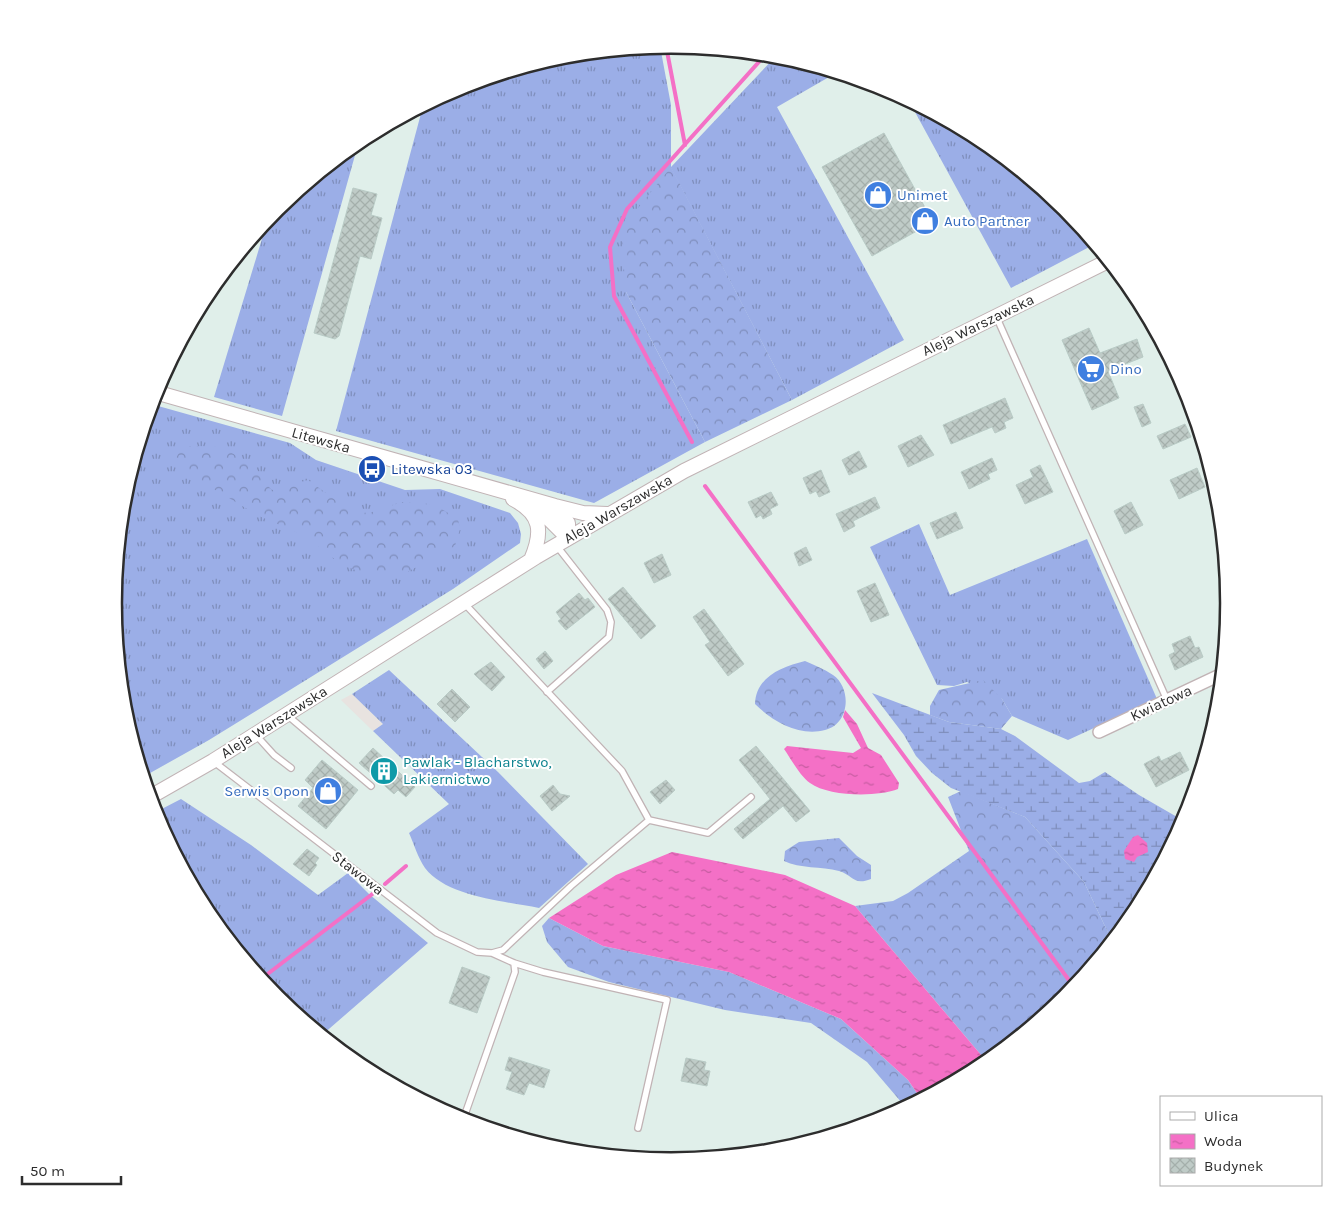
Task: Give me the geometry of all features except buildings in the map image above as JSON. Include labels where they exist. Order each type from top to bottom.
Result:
[{"type":"street","name":"Aleja Warszawska","points":[[156,793],[213,761],[531,560],[684,471],[1103,264]]},
{"type":"street","name":"Litewska","points":[[163,394],[487,487]]},
{"type":"street","points":[[487,487],[583,513],[608,514]]},
{"type":"street","points":[[487,487],[548,518],[562,542]]},
{"type":"street","points":[[548,504],[568,523],[562,542]]},
{"type":"street","points":[[528,508],[536,519],[538,526],[537,544],[531,560]]},
{"type":"street","name":"Kwiatowa","points":[[1099,732],[1216,677]]},
{"type":"lane","points":[[995,316],[1167,700]]},
{"type":"lane","points":[[547,692],[609,637],[611,622],[607,610],[562,542]]},
{"type":"lane","points":[[464,603],[622,771],[649,820],[708,833],[751,797]]},
{"type":"lane","points":[[286,714],[371,786]]},
{"type":"lane","points":[[255,734],[274,756],[291,768]]},
{"type":"lane","name":"Stawowa","points":[[213,761],[437,933],[477,952],[492,953],[514,963],[667,1000],[638,1128]]},
{"type":"lane","points":[[492,953],[503,950],[571,886],[649,820]]},
{"type":"lane","points":[[465,1112],[515,972],[514,963]]},
{"type":"shaded area","points":[[352,694],[383,724],[373,731],[341,700]]},
{"type":"green space","points":[[662,54],[671,105],[671,167],[770,63],[829,77],[777,107],[904,340],[792,400],[671,168],[626,292],[705,442],[594,503],[336,431],[421,114],[494,83],[529,72],[599,58]]},
{"type":"green space","points":[[914,110],[946,127],[1005,167],[1033,190],[1089,247],[1011,288]]},
{"type":"green space","points":[[355,154],[282,416],[214,397],[263,236],[309,190]]},
{"type":"green space","points":[[671,167],[792,400],[705,442],[626,292],[622,245],[630,218]]},
{"type":"green space","points":[[159,406],[290,443],[316,460],[405,490],[440,489],[510,513],[518,523],[521,534],[520,543],[453,589],[209,740],[149,774],[140,745],[126,675],[122,603],[126,531],[140,461]]},
{"type":"green space","points":[[182,446],[221,447],[250,463],[262,475],[262,480],[272,490],[308,480],[352,512],[369,513],[402,502],[435,505],[458,519],[460,529],[455,546],[409,571],[367,575],[341,564],[303,535],[259,516],[202,482],[176,458]]},
{"type":"green space","points":[[919,524],[950,595],[1087,539],[1157,699],[1068,740],[1012,716],[1002,699],[967,682],[954,686],[937,685],[870,547]]},
{"type":"green space","points":[[805,661],[833,675],[843,688],[846,705],[844,713],[839,721],[825,730],[805,731],[787,726],[769,716],[755,704],[756,695],[765,680],[787,666]]},
{"type":"green space","points":[[389,670],[498,772],[588,864],[539,908],[462,892],[447,886],[425,868],[409,833],[449,804],[373,731],[383,724],[352,694]]},
{"type":"green space","points":[[983,680],[1002,699],[1012,716],[1001,729],[949,722],[930,715],[930,706],[939,690]]},
{"type":"green space","points":[[872,693],[949,722],[1001,729],[1015,736],[1079,783],[1090,781],[1105,772],[1176,817],[1147,878],[1109,934],[1084,882],[1025,817],[951,788],[932,773],[916,756],[904,735]]},
{"type":"green space","points":[[961,791],[1025,817],[1084,882],[1109,934],[1084,965],[1033,1016],[982,1056],[855,906],[893,901],[908,893],[969,851],[948,797]]},
{"type":"green space","points":[[181,799],[251,845],[318,895],[348,873],[369,894],[428,943],[327,1031],[283,991],[235,937],[195,878],[178,846],[162,809]]},
{"type":"green space","points":[[839,838],[857,856],[871,865],[871,879],[857,881],[839,871],[790,864],[784,861],[785,851],[799,842]]},
{"type":"green space","points":[[549,918],[603,946],[729,972],[841,1019],[908,1080],[918,1094],[901,1102],[867,1062],[811,1023],[725,1010],[609,982],[568,967],[547,942],[542,926]]},
{"type":"water","points":[[845,710],[857,724],[868,748],[881,755],[899,783],[898,789],[889,792],[866,794],[829,791],[818,788],[810,783],[796,767],[784,749],[787,746],[853,753],[861,748],[843,717]]},
{"type":"water","points":[[1138,835],[1147,843],[1148,852],[1137,857],[1134,862],[1125,859],[1124,851],[1133,837]]},
{"type":"water","points":[[672,852],[785,875],[855,906],[982,1056],[946,1079],[918,1094],[908,1080],[841,1019],[729,972],[603,946],[549,918],[616,875]]},
{"type":"waterway","points":[[668,54],[685,145]]},
{"type":"waterway","points":[[692,442],[614,296],[610,247],[627,209],[760,61]]},
{"type":"waterway","points":[[705,486],[1069,980]]},
{"type":"waterway","points":[[385,884],[406,866]]},
{"type":"waterway","points":[[267,974],[375,892]]},
{"type":"place","name":"Unimet","points":[[878,195]]},
{"type":"place","name":"Auto Partner","points":[[925,221]]},
{"type":"place","name":"Dino","points":[[1091,369]]},
{"type":"place","name":"Litewska 03","points":[[372,469]]},
{"type":"place","name":"Pawlak - Blacharstwo, Lakiernictwo","points":[[384,771]]},
{"type":"place","name":"Serwis Opon","points":[[328,791]]}]
